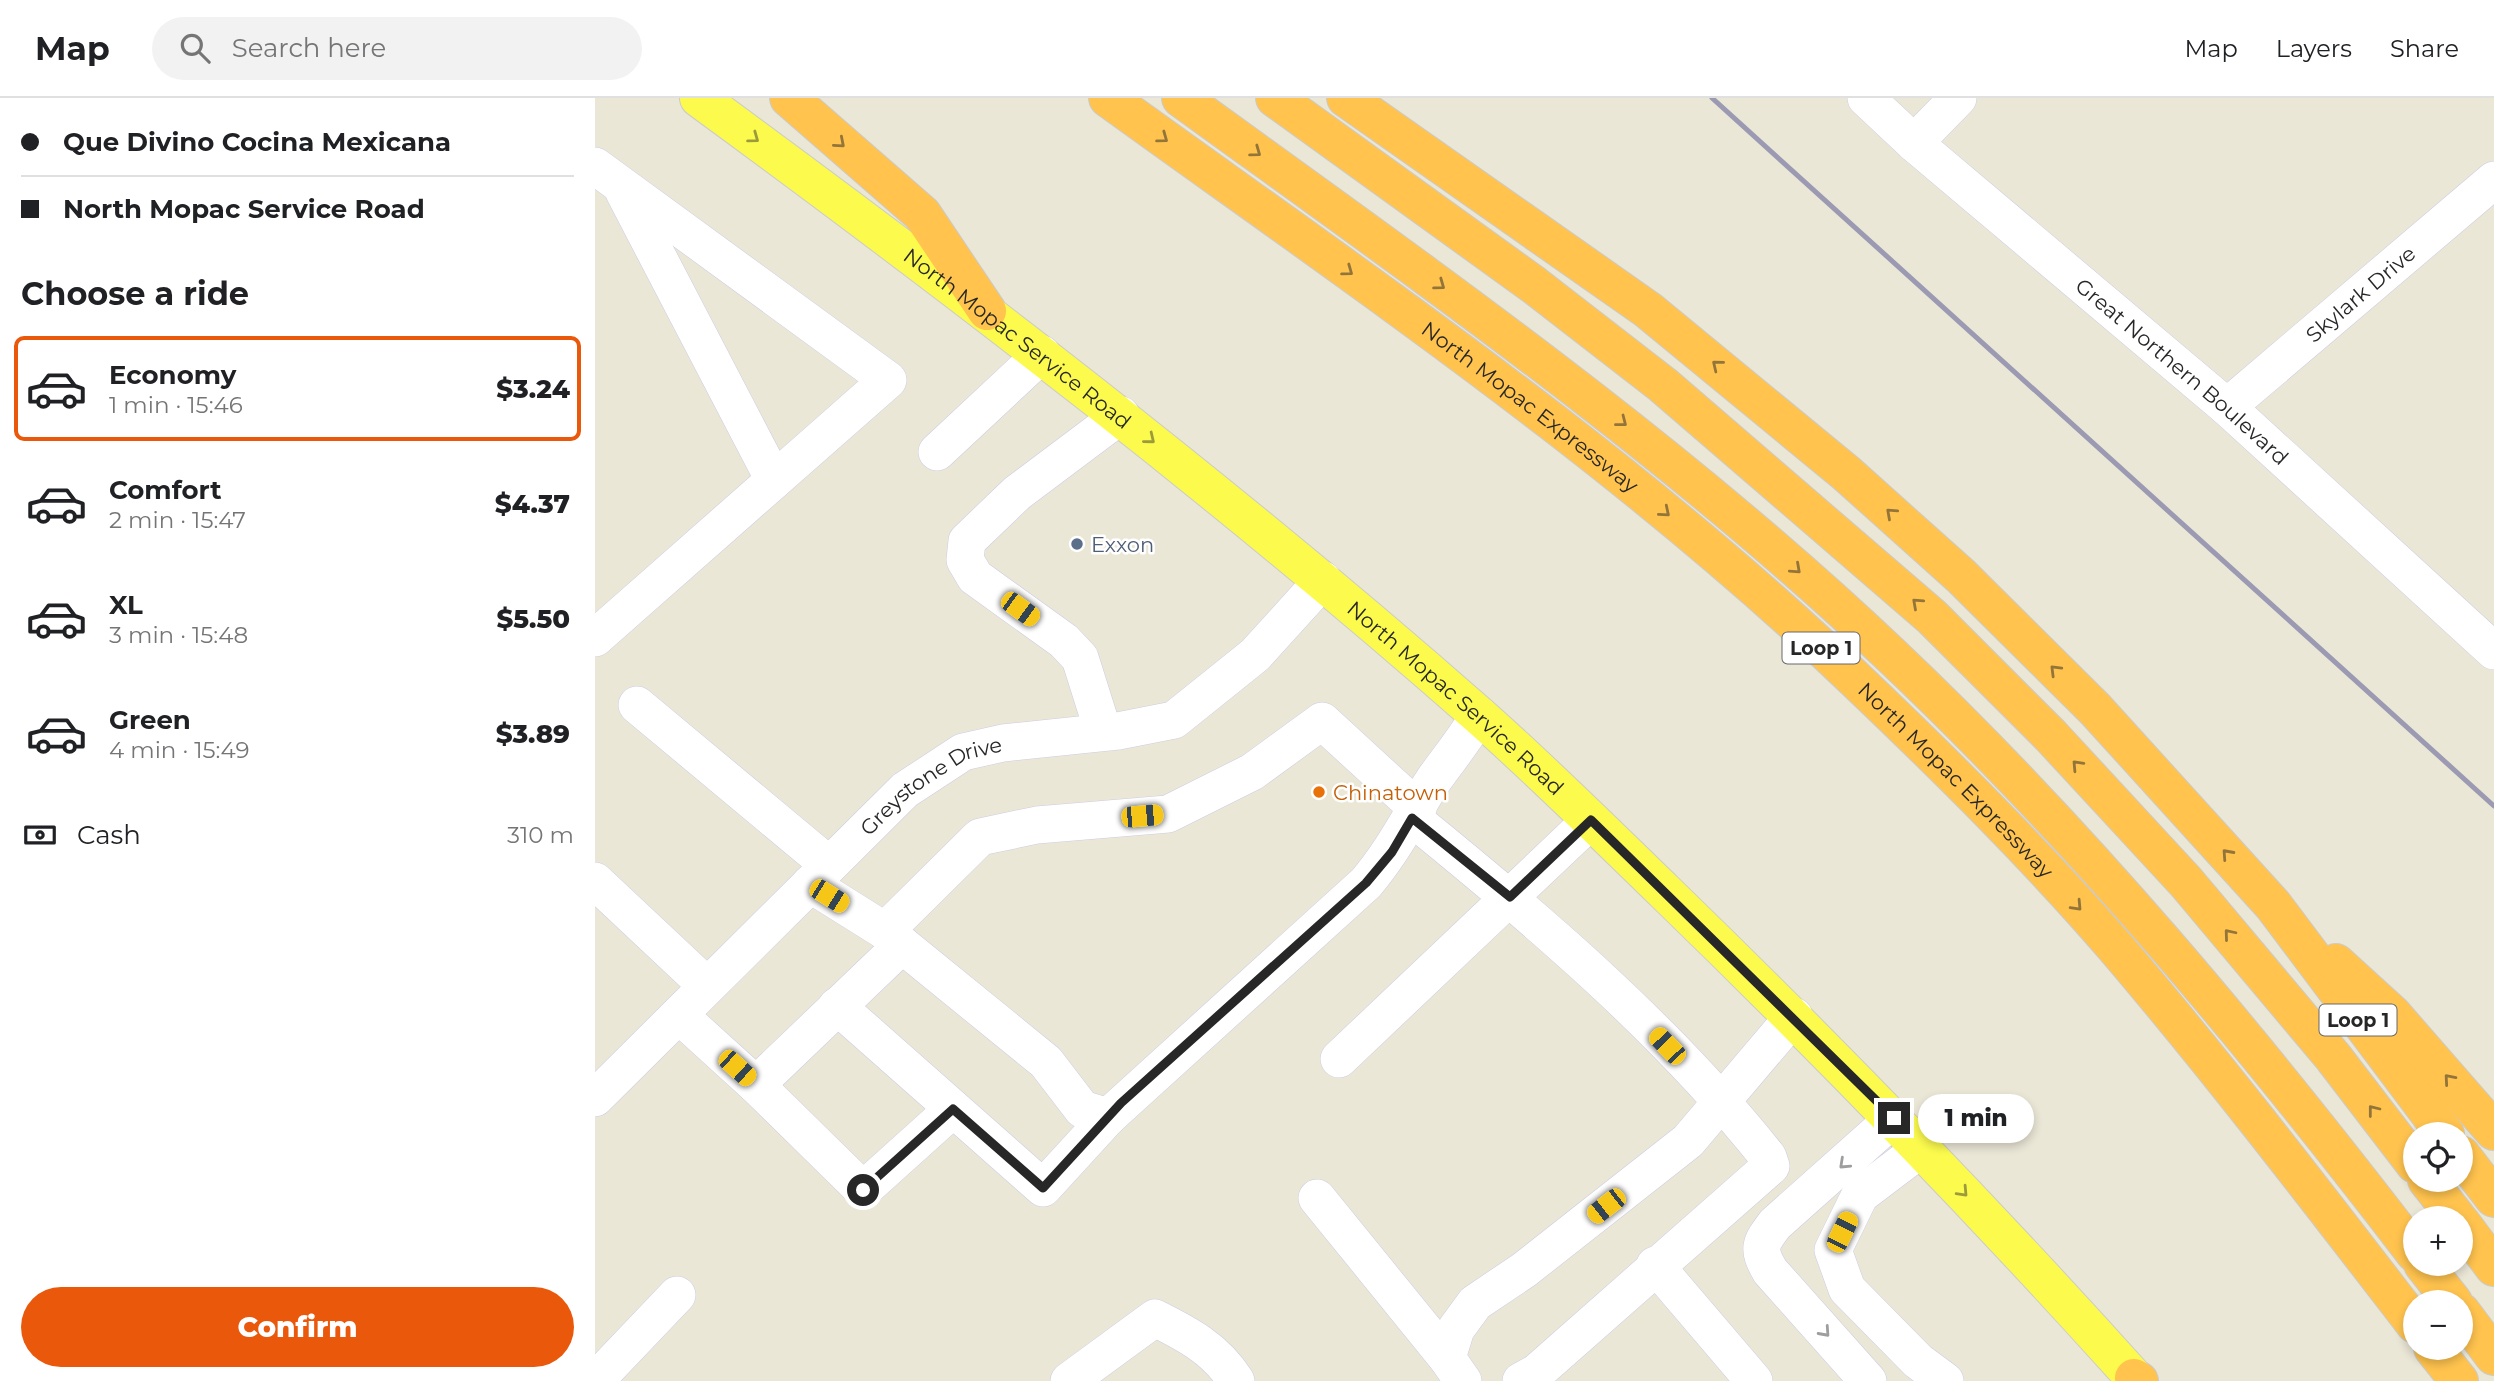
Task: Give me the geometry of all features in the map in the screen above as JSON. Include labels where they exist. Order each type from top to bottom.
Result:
[{"type":"highway","points":[[789,98],[922,214],[986,311]]},
{"type":"highway","name":"North Mopac Expressway","points":[[1108,98],[1472,361],[1610,466],[1728,565],[1856,680],[1994,817],[2115,947],[2257,1120],[2403,1309]]},
{"type":"highway","points":[[1181,98],[1501,329],[1631,429],[1767,543],[1892,656],[2013,777],[2152,927],[2291,1092],[2403,1237]]},
{"type":"highway","points":[[1275,98],[1534,285],[1663,385],[1932,617],[2051,736],[2186,882],[2333,1057],[2403,1148]]},
{"type":"highway","name":"Loop 1","points":[[1346,98],[1648,310],[1846,473],[1961,576],[2095,709],[2273,905],[2436,1122]]},
{"type":"highway","points":[[2273,905],[2392,1014],[2494,1130]]},
{"type":"highway","points":[[2473,1171],[2494,1198]]},
{"type":"highway","points":[[2436,1192],[2448,1206]]},
{"type":"highway","points":[[2473,1239],[2494,1267]]},
{"type":"highway","points":[[2432,1276],[2444,1290]]},
{"type":"highway","points":[[2473,1328],[2494,1356]]},
{"type":"highway","points":[[2442,1360],[2459,1381]]},
{"type":"main road","name":"North Mopac Service Road","points":[[699,98],[1121,415],[1323,580],[1479,715],[1794,1016],[1923,1148],[2135,1380]]},
{"type":"street","name":"Great Northern Boulevard","points":[[1866,98],[1914,143],[2227,407],[2494,651]]},
{"type":"street","points":[[1914,143],[1958,98]]},
{"type":"street","points":[[607,175],[774,480]]},
{"type":"street","points":[[596,636],[888,380],[607,175]]},
{"type":"street","name":"Skylark Drive","points":[[2227,407],[2494,180]]},
{"type":"street","points":[[937,452],[1042,354]]},
{"type":"street","points":[[1103,731],[1080,658],[1064,641],[975,577],[965,560],[967,541],[1017,494],[1121,415]]},
{"type":"street","name":"Greystone Drive","points":[[595,1098],[905,790],[963,752],[1003,743],[1174,720],[1255,655],[1323,580]]},
{"type":"street","points":[[637,705],[893,938],[1046,1062],[1082,1109],[1108,1117]]},
{"type":"street","points":[[837,1006],[1043,1188],[1108,1117],[1366,883],[1392,852],[1479,715]]},
{"type":"street","points":[[757,1085],[837,1006],[980,837],[1037,825],[1168,814],[1252,772],[1322,721],[1415,813],[1613,991],[1721,1102],[1769,1157],[1771,1166],[1535,1373],[1521,1381]]},
{"type":"street","points":[[1339,1059],[1591,820]]},
{"type":"street","points":[[595,881],[707,986]]},
{"type":"street","points":[[679,1014],[757,1085],[863,1190],[953,1109]]},
{"type":"street","points":[[1455,1370],[1456,1329],[1475,1303],[1524,1270],[1688,1141],[1794,1016]]},
{"type":"street","points":[[1868,1381],[1790,1294],[1761,1255],[1762,1241],[1775,1224],[1894,1118]]},
{"type":"street","points":[[1790,1294],[1833,1250],[1860,1195],[1923,1148]]},
{"type":"street","points":[[1317,1198],[1455,1370]]},
{"type":"street","points":[[1833,1250],[1847,1289],[1918,1361],[1945,1381]]},
{"type":"street","points":[[1655,1265],[1754,1381]]},
{"type":"street","points":[[595,1381],[677,1295]]},
{"type":"street","points":[[1069,1381],[1155,1318],[1189,1335],[1220,1358],[1236,1381]]},
{"type":"railway","points":[[1712,98],[2494,806]]},
{"type":"place","name":"Exxon","points":[[1077,544]]},
{"type":"place","name":"Chinatown","points":[[1319,792]]},
{"type":"route","points":[[863,1190],[953,1109],[1043,1188],[1121,1103],[1366,883],[1392,852],[1412,818],[1510,897],[1591,820],[1794,1016],[1894,1118]]}]
